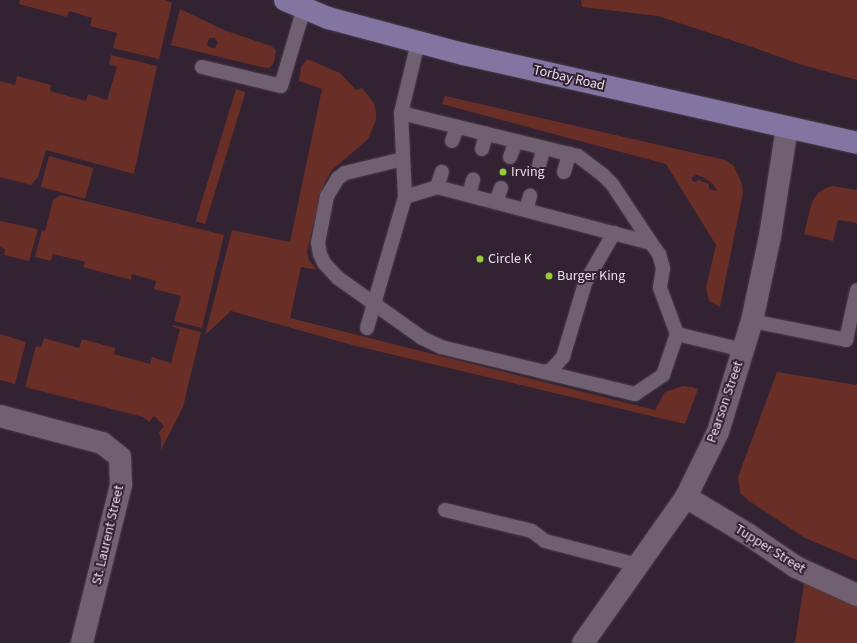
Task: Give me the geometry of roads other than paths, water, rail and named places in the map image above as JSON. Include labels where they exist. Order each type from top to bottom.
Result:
[{"type":"main road","name":"Torbay Road","points":[[294,4],[328,18],[418,42],[857,143]]},
{"type":"street","name":"Pearson Street","points":[[583,643],[686,497],[718,432],[752,321],[770,236],[787,128]]},
{"type":"street","name":"St. Laurent Street","points":[[0,416],[102,444],[120,457],[121,485],[82,643]]},
{"type":"street","name":"Tupper Street","points":[[686,497],[749,535],[796,567],[857,595]]},
{"type":"lane","points":[[202,67],[281,86],[294,4]]},
{"type":"lane","points":[[367,328],[405,197],[401,113],[418,42]]},
{"type":"lane","points":[[401,113],[578,156],[612,184],[659,254],[663,268],[660,288],[677,334],[663,375],[635,394],[442,347],[422,338],[338,278],[327,266],[320,254],[318,243],[327,196],[338,178],[345,174],[403,159]]},
{"type":"lane","points":[[452,141],[457,127]]},
{"type":"lane","points":[[482,149],[486,134]]},
{"type":"lane","points":[[510,157],[516,141]]},
{"type":"lane","points":[[539,165],[544,148]]},
{"type":"lane","points":[[564,172],[569,154]]},
{"type":"lane","points":[[437,187],[442,172]]},
{"type":"lane","points":[[468,195],[473,180]]},
{"type":"lane","points":[[405,197],[437,187],[526,210],[553,210],[614,233],[651,243]]},
{"type":"lane","points":[[496,202],[501,188]]},
{"type":"lane","points":[[526,210],[530,196]]},
{"type":"lane","points":[[544,372],[551,370],[563,357],[585,283],[614,233]]},
{"type":"lane","points":[[752,321],[846,340],[857,290]]},
{"type":"lane","points":[[677,334],[743,350]]},
{"type":"lane","points":[[445,510],[532,531],[545,542],[638,564]]},
{"type":"place","name":"Irving","points":[[503,172]]},
{"type":"place","name":"Circle K","points":[[480,259]]},
{"type":"place","name":"Burger King","points":[[549,276]]}]
